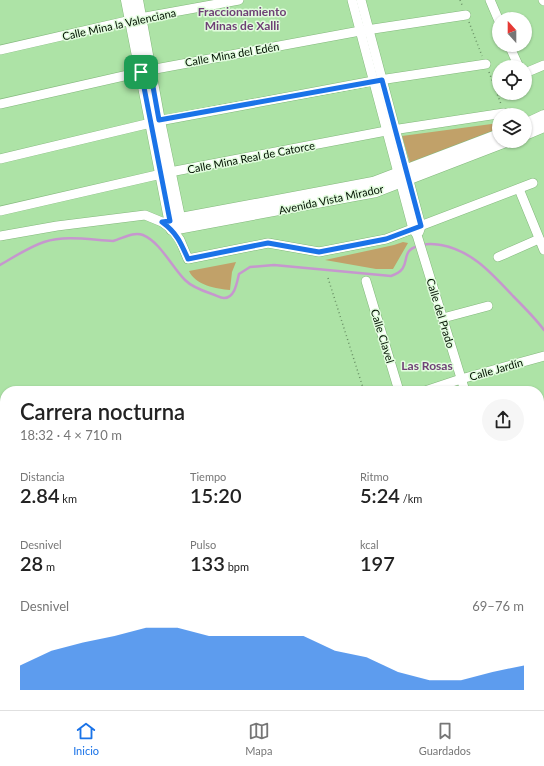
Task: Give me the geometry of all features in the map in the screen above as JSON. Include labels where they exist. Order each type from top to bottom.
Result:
[{"type":"street","points":[[127,0],[136,20]]},
{"type":"street","points":[[137,0],[136,20],[166,173],[174,227],[188,259],[268,243],[319,252],[386,239],[417,232],[533,183]]},
{"type":"street","name":"Calle Mina la Valenciana","points":[[0,50],[136,20],[239,0]]},
{"type":"street","points":[[352,0],[365,30]]},
{"type":"street","points":[[361,0],[365,30]]},
{"type":"street","points":[[490,0],[495,12]]},
{"type":"street","name":"Calle Mina del Edén","points":[[0,104],[145,71],[365,30],[466,15]]},
{"type":"street","name":"Calle del Prado","points":[[365,30],[422,251],[463,386]]},
{"type":"street","points":[[0,158],[155,121],[378,81],[486,64]]},
{"type":"street","points":[[532,70],[544,65]]},
{"type":"street","name":"Calle Mina Real de Catorce","points":[[0,210],[166,173],[391,131],[492,115]]},
{"type":"street","points":[[532,125],[544,116]]},
{"type":"street","points":[[532,128],[544,126]]},
{"type":"street","name":"Avenida Vista Mirador","points":[[174,227],[285,204],[376,191],[403,176],[492,137]]},
{"type":"street","name":"Avenida Vista Mirador","points":[[403,176],[492,146]]},
{"type":"street","points":[[518,189],[544,250]]},
{"type":"street","points":[[0,236],[57,226],[139,215],[145,215],[174,227]]},
{"type":"street","points":[[498,257],[539,239]]},
{"type":"street","name":"Calle Clavel","points":[[366,281],[398,386]]},
{"type":"street","points":[[443,318],[488,306]]},
{"type":"street","name":"Calle Jardín","points":[[440,386],[544,356]]},
{"type":"path","points":[[328,278],[362,386]]},
{"type":"shaded area","points":[[492,124],[492,132],[410,163],[402,136]]},
{"type":"shaded area","points":[[403,242],[408,243],[393,269],[376,269],[325,260],[394,245]]},
{"type":"shaded area","points":[[236,262],[232,272],[230,290],[219,289],[201,283],[192,276],[189,271]]},
{"type":"waterway","points":[[0,265],[22,252],[52,240],[78,238],[113,241],[139,234],[149,238],[155,243],[166,255],[180,275],[194,287],[224,298],[233,293],[239,274],[250,267],[274,265],[391,276],[398,273],[402,269],[405,265],[408,252],[418,246]]},
{"type":"waterway","points":[[423,245],[441,245],[452,248],[463,252],[481,264],[544,330]]},
{"type":"district","name":"Fraccionamiento Minas de Xalli","points":[[242,18]]},
{"type":"district","name":"Las Rosas","points":[[427,365]]},
{"type":"route","points":[[150,70],[159,120],[382,80],[421,226],[386,239],[319,252],[268,243],[188,259],[180,240],[172,229],[162,222],[170,221],[141,72],[150,70]]}]
